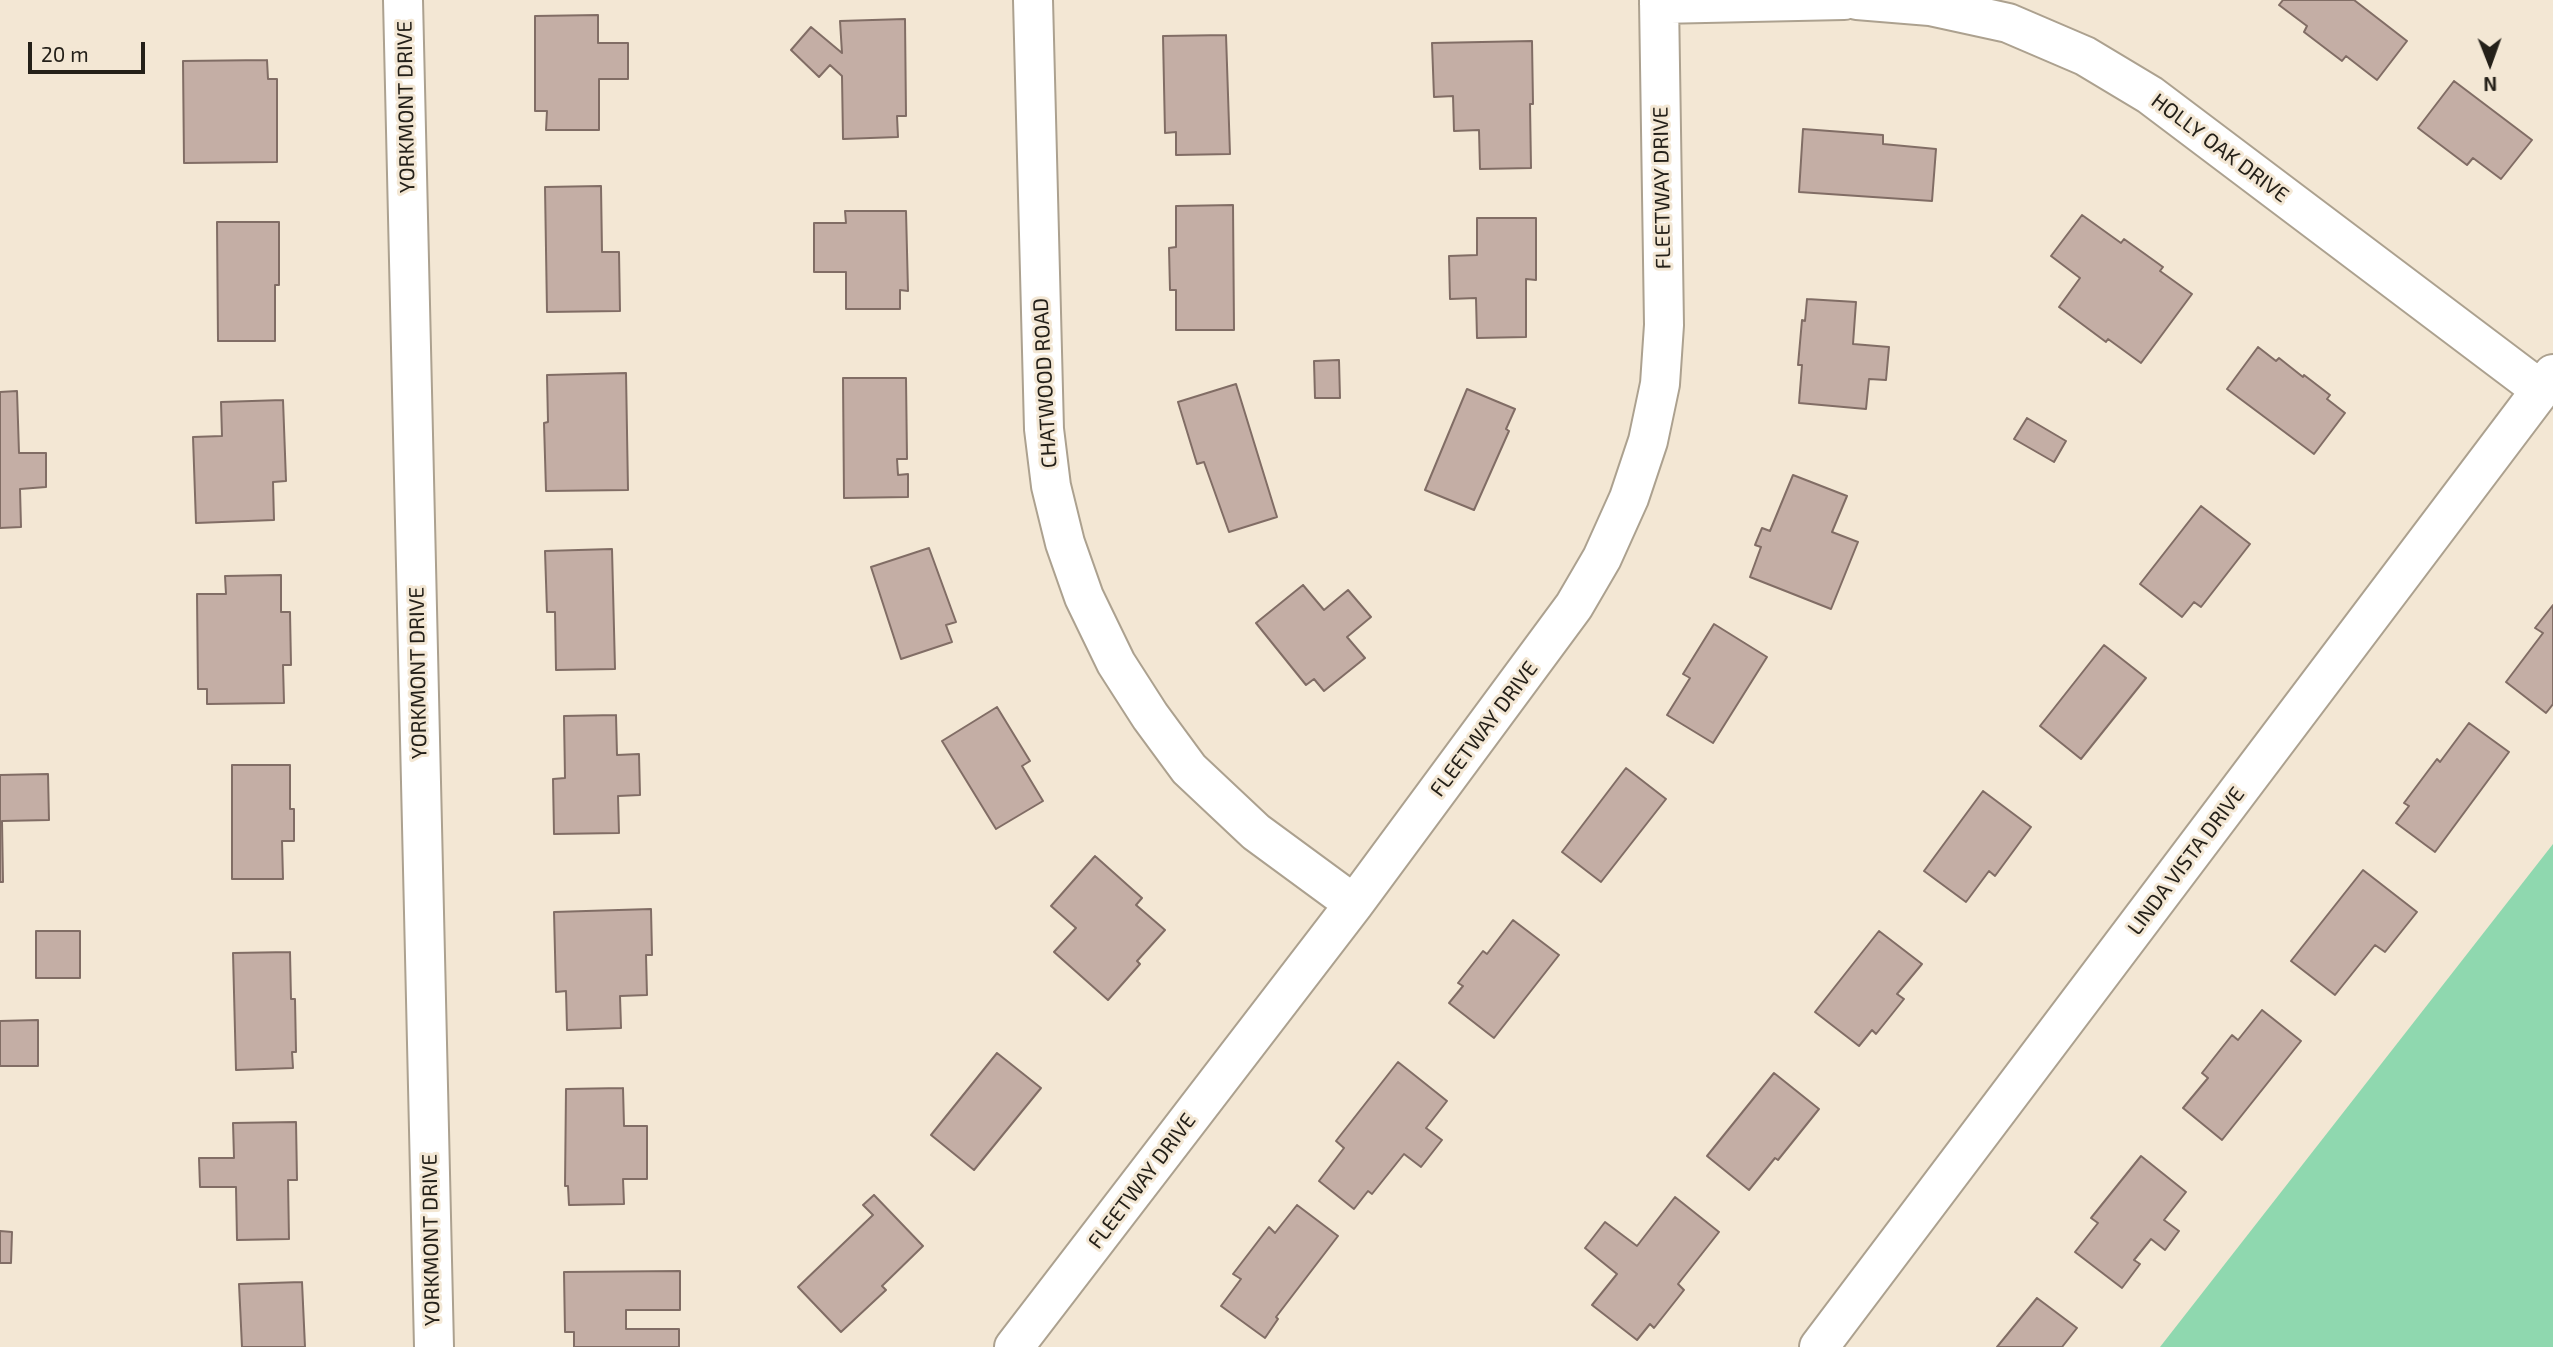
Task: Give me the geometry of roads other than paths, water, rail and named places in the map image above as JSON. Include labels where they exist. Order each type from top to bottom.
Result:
[{"type":"street","name":"YORKMONT DRIVE","points":[[403,0],[434,1347]]},
{"type":"street","name":"CHATWOOD ROAD","points":[[1033,0],[1044,429],[1051,486],[1065,544],[1084,597],[1116,663],[1189,769],[1256,832],[1354,904]]},
{"type":"street","points":[[1659,2],[1844,0]]},
{"type":"street","name":"HOLLY OAK DRIVE","points":[[1857,0],[1930,6],[2008,23],[2085,56],[2150,95],[2547,382]]},
{"type":"street","name":"FLEETWAY DRIVE","points":[[1014,1347],[1354,904],[1574,606],[1602,558],[1629,498],[1648,440],[1660,384],[1659,2]]},
{"type":"street","name":"LINDA VISTA DRIVE","points":[[1819,1347],[2547,382]]}]
